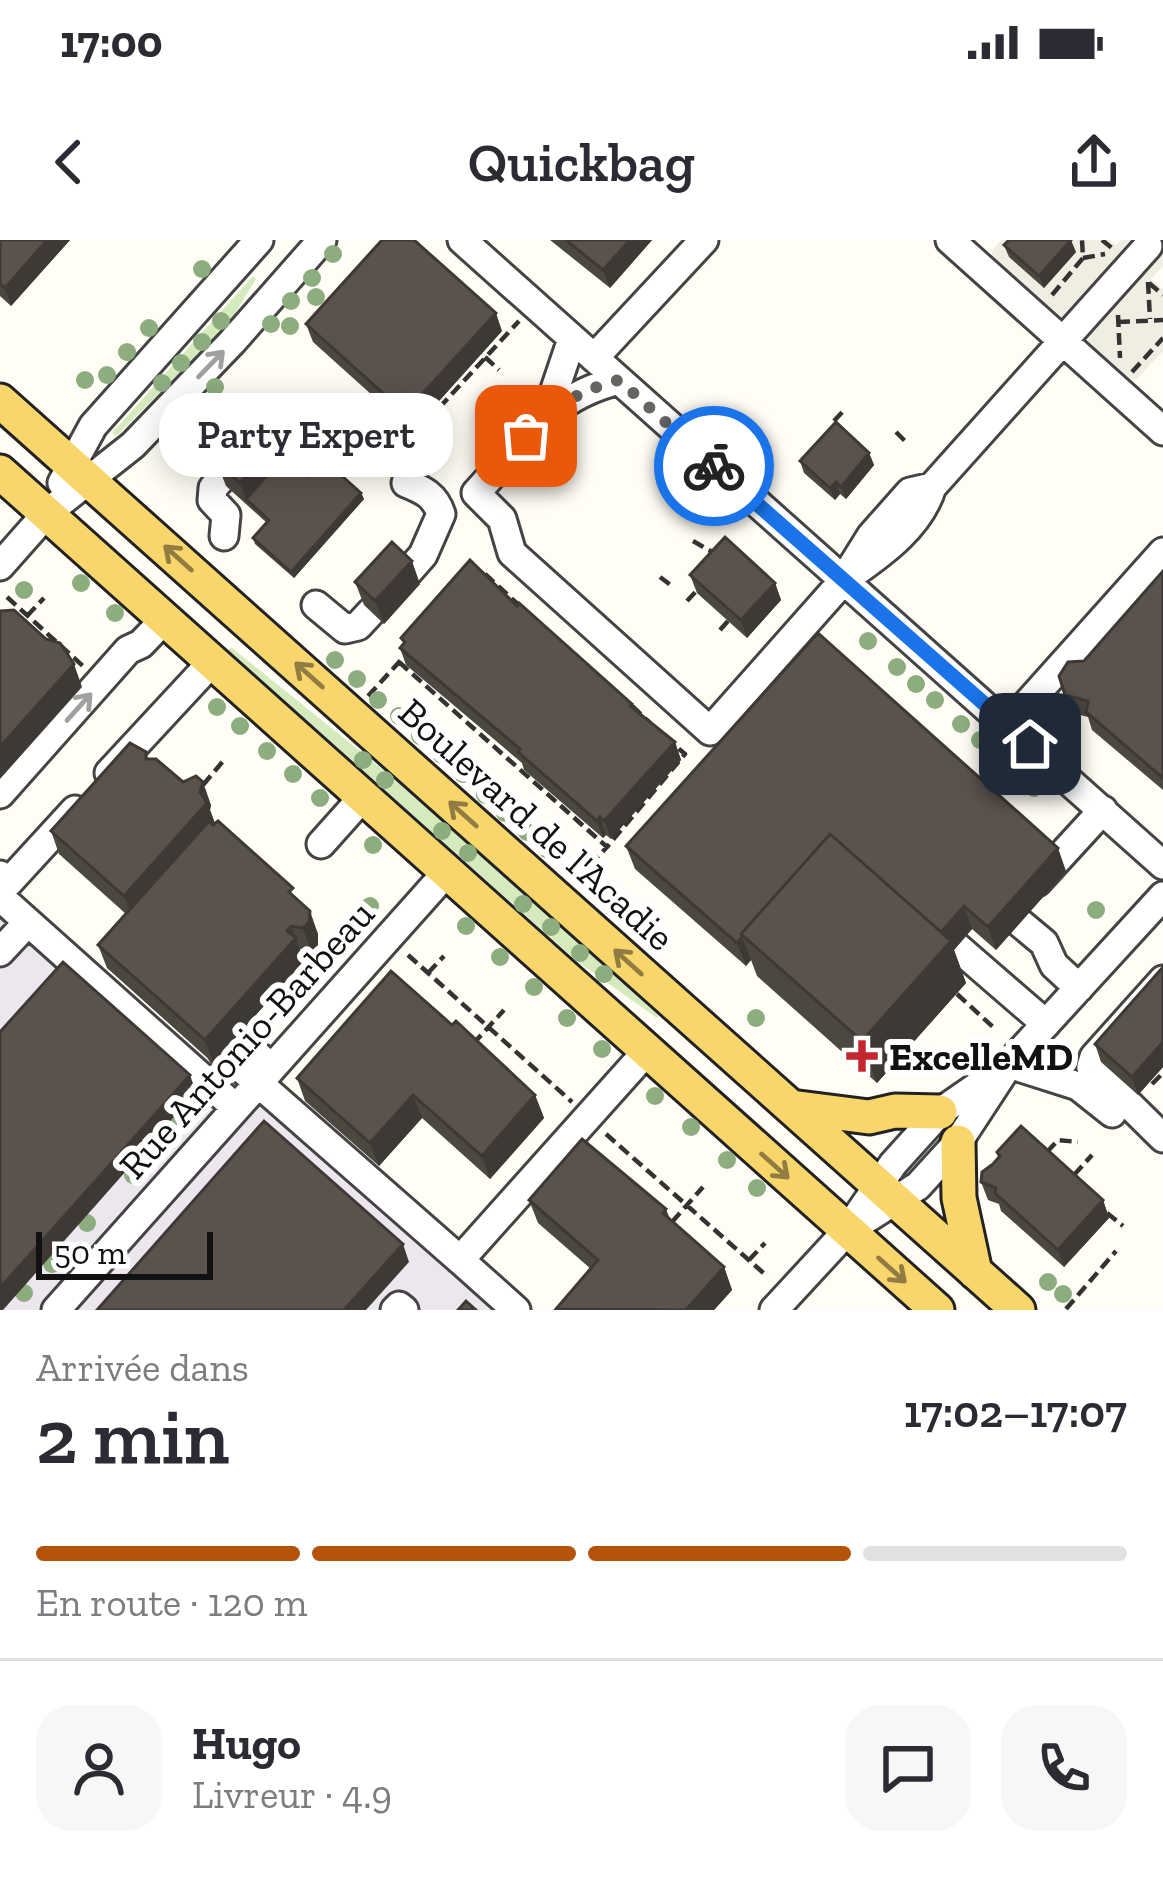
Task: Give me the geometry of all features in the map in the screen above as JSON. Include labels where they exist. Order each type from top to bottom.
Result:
[{"type":"main road","name":"Boulevard de l'Acadie","points":[[0,401],[1018,1310]]},
{"type":"main road","points":[[0,472],[937,1310]]},
{"type":"main road","points":[[791,1107],[869,1117],[895,1111],[940,1112]]},
{"type":"main road","points":[[958,1142],[958,1198],[975,1272]]},
{"type":"street","points":[[0,566],[81,472],[93,426],[259,240]]},
{"type":"street","points":[[81,472],[117,460],[191,386],[322,240]]},
{"type":"street","points":[[462,240],[1163,865]]},
{"type":"street","points":[[594,358],[704,240]]},
{"type":"street","points":[[950,240],[1163,430]]},
{"type":"street","points":[[619,380],[589,388],[548,413],[476,493],[502,519],[508,548],[710,731],[746,708],[843,581],[885,552],[926,506],[932,487],[1144,256]]},
{"type":"street","points":[[548,413],[572,338]]},
{"type":"street","points":[[233,528],[212,500],[213,488],[280,413],[295,415],[326,443]]},
{"type":"street","points":[[406,483],[425,490],[441,514],[435,534],[408,572]]},
{"type":"street","points":[[1009,724],[1163,552]]},
{"type":"street","points":[[316,605],[345,629],[358,626],[371,612]]},
{"type":"street","points":[[0,794],[128,650],[141,644],[165,619]]},
{"type":"street","points":[[212,662],[2,887],[28,922],[236,1108]]},
{"type":"street","points":[[321,844],[363,797]]},
{"type":"street","points":[[977,914],[993,929],[1103,810]]},
{"type":"street","name":"Rue Antonio-Barbeau","points":[[56,1310],[446,873]]},
{"type":"street","points":[[887,1194],[918,1186],[958,1142],[1009,1064],[1163,896]]},
{"type":"street","points":[[1008,913],[1044,944],[1054,965],[1079,988]]},
{"type":"street","points":[[0,952],[28,922]]},
{"type":"street","points":[[957,947],[1046,1024]]},
{"type":"street","points":[[1163,980],[1091,1063],[1106,1085],[1153,1099],[1163,1138]]},
{"type":"street","points":[[230,1045],[517,1310]]},
{"type":"street","points":[[460,1260],[647,1051]]},
{"type":"street","points":[[774,1310],[887,1194],[940,1112],[1009,1064]]},
{"type":"street","points":[[1009,1064],[1078,1087],[1163,1155]]},
{"type":"path","points":[[1102,240],[1144,256]]},
{"type":"path","points":[[1081,242],[1083,258]]},
{"type":"path","points":[[1047,300],[1083,258],[1144,256]]},
{"type":"path","points":[[1103,268],[1144,256]]},
{"type":"path","points":[[1144,256],[1150,320]]},
{"type":"path","points":[[1118,306],[1120,364]]},
{"type":"path","points":[[1118,322],[1163,320]]},
{"type":"path","points":[[427,449],[416,433],[519,321]]},
{"type":"path","points":[[1105,350],[1131,374],[1163,338]]},
{"type":"path","points":[[485,357],[499,370]]},
{"type":"path","points":[[834,421],[845,410]]},
{"type":"path","points":[[896,432],[908,443]]},
{"type":"path","points":[[693,541],[727,557]]},
{"type":"path","points":[[477,578],[483,573],[521,607]]},
{"type":"path","points":[[660,577],[672,586]]},
{"type":"path","points":[[687,601],[700,586]]},
{"type":"path","points":[[498,599],[504,592]]},
{"type":"path","points":[[8,597],[94,675]]},
{"type":"path","points":[[19,623],[44,598]]},
{"type":"path","points":[[720,630],[728,621]]},
{"type":"path","points":[[367,698],[414,645]]},
{"type":"path","points":[[399,662],[607,847]]},
{"type":"path","points":[[574,883],[685,754],[622,697]]},
{"type":"path","points":[[199,790],[224,760]]},
{"type":"path","points":[[408,955],[576,1106]]},
{"type":"path","points":[[428,973],[444,956]]},
{"type":"path","points":[[956,994],[993,1027]]},
{"type":"path","points":[[469,1048],[504,1010]]},
{"type":"path","points":[[1153,1099],[1163,1072]]},
{"type":"path","points":[[602,1130],[768,1277]]},
{"type":"path","points":[[1048,1160],[1044,1156],[1058,1140],[1078,1142]]},
{"type":"path","points":[[1070,1180],[1092,1154]]},
{"type":"path","points":[[1059,1170],[1080,1188]]},
{"type":"path","points":[[668,1226],[703,1187]]},
{"type":"path","points":[[1099,1206],[1123,1226]]},
{"type":"path","points":[[749,1260],[765,1243]]},
{"type":"path","points":[[1066,1309],[1116,1251]]},
{"type":"shaded area","points":[[1001,240],[1109,240],[1116,245],[1121,240],[1163,240],[1163,266],[1151,279],[1163,289],[1163,351],[1137,379],[1125,380],[992,260],[992,251]]},
{"type":"shaded area","points":[[0,875],[64,935],[498,1310],[0,1310]]},
{"type":"green space","points":[[253,276],[256,279],[228,325],[116,436],[112,433]]},
{"type":"green space","points":[[231,647],[402,785],[659,1016],[578,962],[228,650]]},
{"type":"building","points":[[0,240],[47,240],[5,288],[0,284]]},
{"type":"building","points":[[382,240],[414,240],[496,313],[405,413],[306,324]]},
{"type":"building","points":[[566,240],[630,240],[603,270]]},
{"type":"building","points":[[1009,240],[1071,240],[1039,276],[1004,245]]},
{"type":"building","points":[[270,404],[284,417],[271,431],[279,438],[240,483],[217,463]]},
{"type":"building","points":[[836,422],[869,453],[841,487],[836,482],[830,488],[800,461]]},
{"type":"building","points":[[285,455],[308,476],[323,459],[361,493],[291,572],[253,538],[269,520],[246,499]]},
{"type":"building","points":[[725,537],[775,583],[741,620],[690,575]]},
{"type":"building","points":[[392,542],[412,561],[375,601],[355,582]]},
{"type":"building","points":[[470,560],[675,742],[604,821],[600,817],[597,821],[400,648],[405,642],[401,638]]},
{"type":"building","points":[[1163,571],[1163,778],[1086,712],[1088,701],[1065,695],[1059,676],[1068,662],[1084,661]]},
{"type":"building","points":[[14,610],[46,639],[60,643],[74,664],[0,747],[0,611]]},
{"type":"building","points":[[818,633],[1058,848],[988,927],[964,906],[941,932],[830,834],[737,943],[626,846]]},
{"type":"building","points":[[130,743],[183,782],[196,776],[203,782],[200,792],[207,803],[124,896],[51,831]]},
{"type":"building","points":[[209,821],[213,825],[218,821],[293,888],[289,892],[310,911],[303,928],[291,926],[287,931],[296,938],[205,1040],[98,945]]},
{"type":"building","points":[[830,834],[951,941],[862,1041],[741,934]]},
{"type":"building","points":[[63,962],[190,1075],[0,1288],[0,1032]]},
{"type":"building","points":[[1163,967],[1163,1042],[1132,1077],[1095,1044]]},
{"type":"building","points":[[391,971],[452,1025],[456,1021],[535,1095],[482,1156],[413,1095],[370,1143],[297,1078]]},
{"type":"building","points":[[264,1121],[403,1244],[344,1310],[97,1310]]},
{"type":"building","points":[[1021,1126],[1103,1200],[1058,1250],[995,1193],[996,1188],[981,1182],[982,1172]]},
{"type":"building","points":[[582,1139],[666,1209],[663,1213],[724,1267],[686,1310],[556,1309],[598,1260],[529,1200]]},
{"type":"way so far","points":[[526,436],[548,413],[584,391],[619,380],[714,466]]},
{"type":"place","name":"Party Expert","points":[[526,436]]},
{"type":"place","name":"ExcelleMD","points":[[862,1056]]},
{"type":"route","points":[[714,466],[1030,744]]}]
